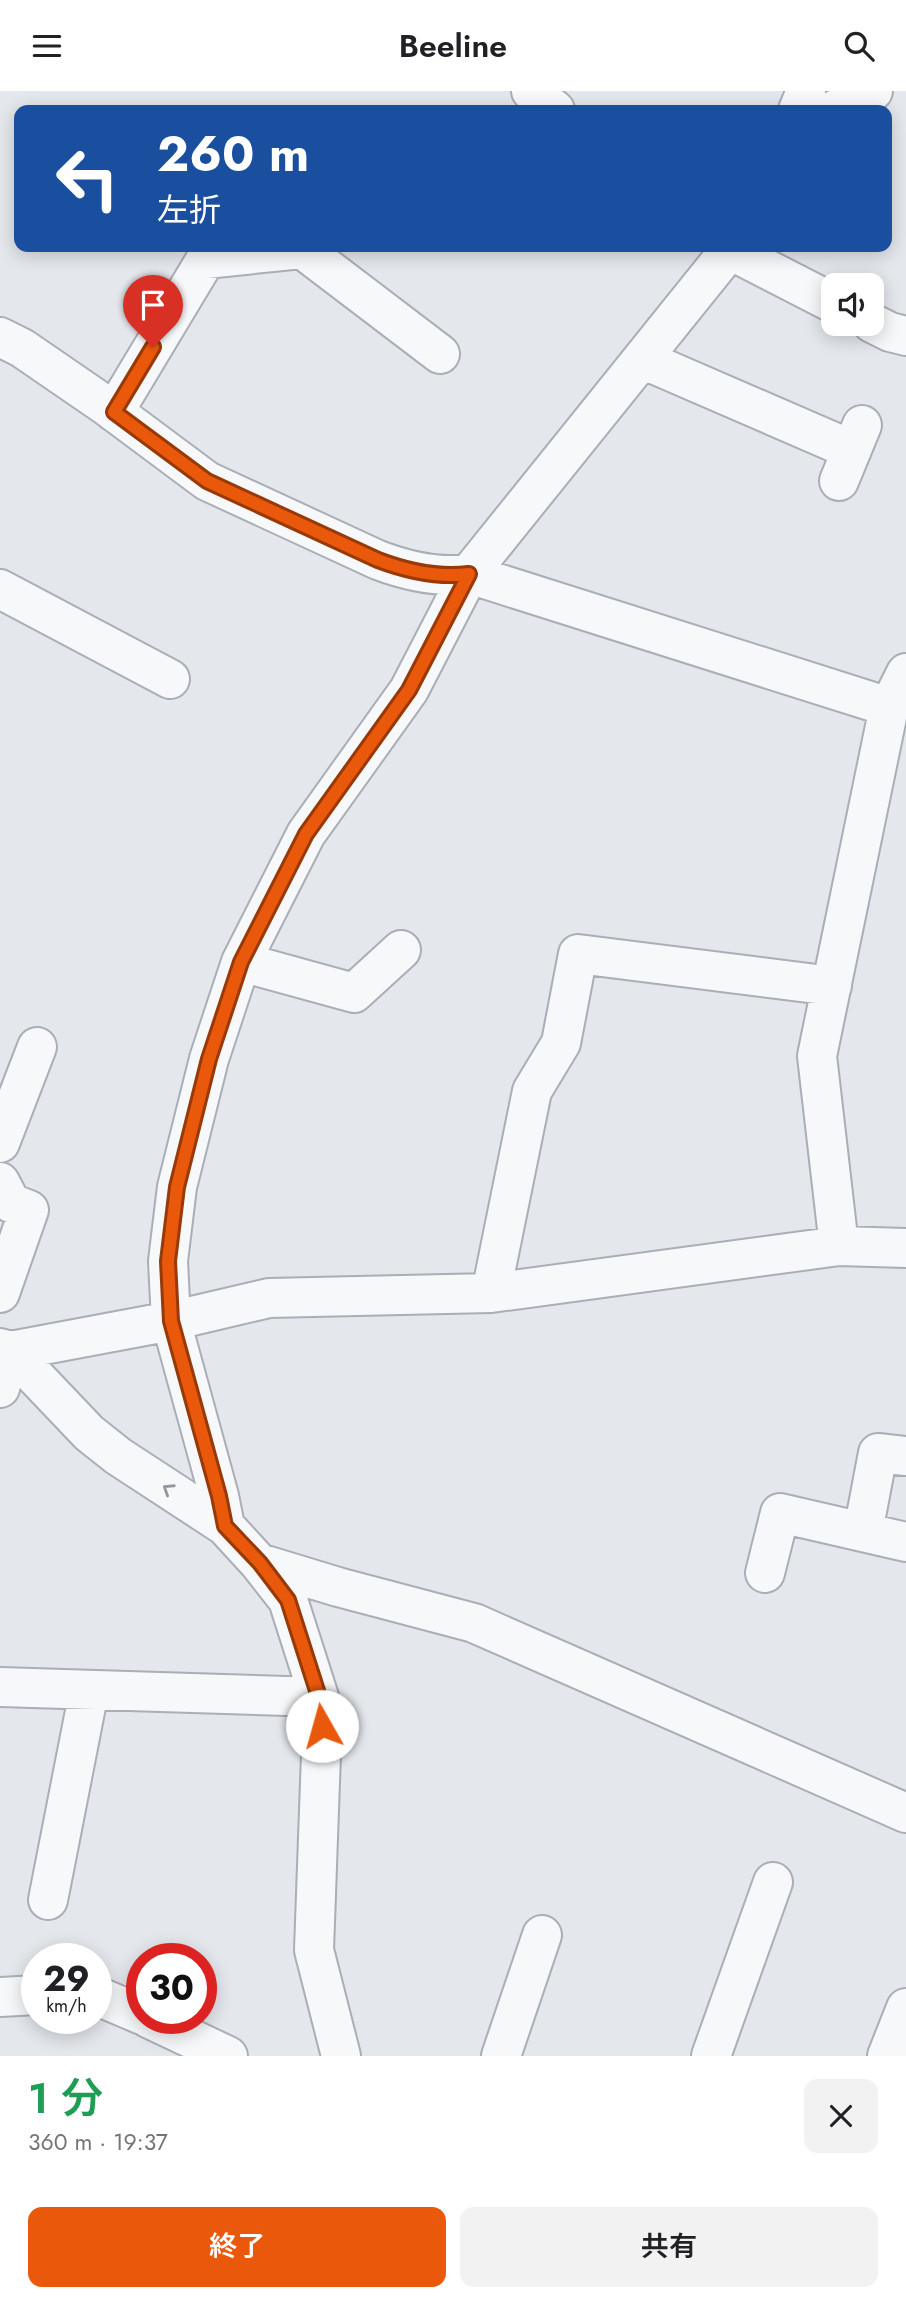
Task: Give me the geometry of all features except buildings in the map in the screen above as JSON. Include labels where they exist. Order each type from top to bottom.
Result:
[{"type":"street","points":[[531,91],[549,105]]},
{"type":"street","points":[[844,105],[873,91]]},
{"type":"street","points":[[114,412],[206,259],[281,252]]},
{"type":"street","points":[[305,252],[440,354]]},
{"type":"street","points":[[225,1526],[171,1321],[168,1261],[177,1187],[209,1059],[241,962],[306,834],[409,690],[469,574],[726,252]]},
{"type":"street","points":[[737,252],[821,297]]},
{"type":"street","points":[[884,329],[906,336]]},
{"type":"street","points":[[0,337],[22,348],[207,481],[378,560],[401,569],[451,577],[469,574],[889,707]]},
{"type":"street","points":[[642,359],[851,452]]},
{"type":"street","points":[[0,589],[170,679]]},
{"type":"street","points":[[839,1246],[817,1056],[889,707],[906,673]]},
{"type":"street","points":[[241,962],[354,993],[401,950]]},
{"type":"street","points":[[491,1293],[533,1091],[561,1043],[578,954],[832,986]]},
{"type":"street","points":[[0,1143],[37,1047]]},
{"type":"street","points":[[0,1182],[12,1203],[29,1210],[0,1293]]},
{"type":"street","points":[[6,1349],[171,1321],[269,1298],[491,1293],[839,1246],[906,1248]]},
{"type":"street","points":[[0,1388],[6,1349]]},
{"type":"street","points":[[6,1349],[89,1433],[118,1456],[225,1526],[260,1563],[288,1600],[319,1697],[322,1726],[314,1950],[341,2056]]},
{"type":"street","points":[[863,1532],[878,1453],[906,1456]]},
{"type":"street","points":[[765,1573],[780,1513],[906,1542]]},
{"type":"street","points":[[260,1563],[474,1623],[906,1813]]},
{"type":"street","points":[[0,1688],[319,1697]]},
{"type":"street","points":[[48,1900],[89,1691]]},
{"type":"street","points":[[711,2056],[774,1882]]},
{"type":"street","points":[[501,2056],[542,1935]]},
{"type":"street","points":[[0,1997],[21,1996]]},
{"type":"street","points":[[887,2056],[906,2008]]},
{"type":"street","points":[[182,2034],[228,2056]]},
{"type":"route","points":[[153,347],[114,412],[207,481],[401,569],[451,577],[469,574],[409,690],[306,834],[241,962],[209,1059],[177,1187],[168,1261],[171,1321],[225,1526],[260,1563],[288,1600],[319,1697],[322,1726]]}]
